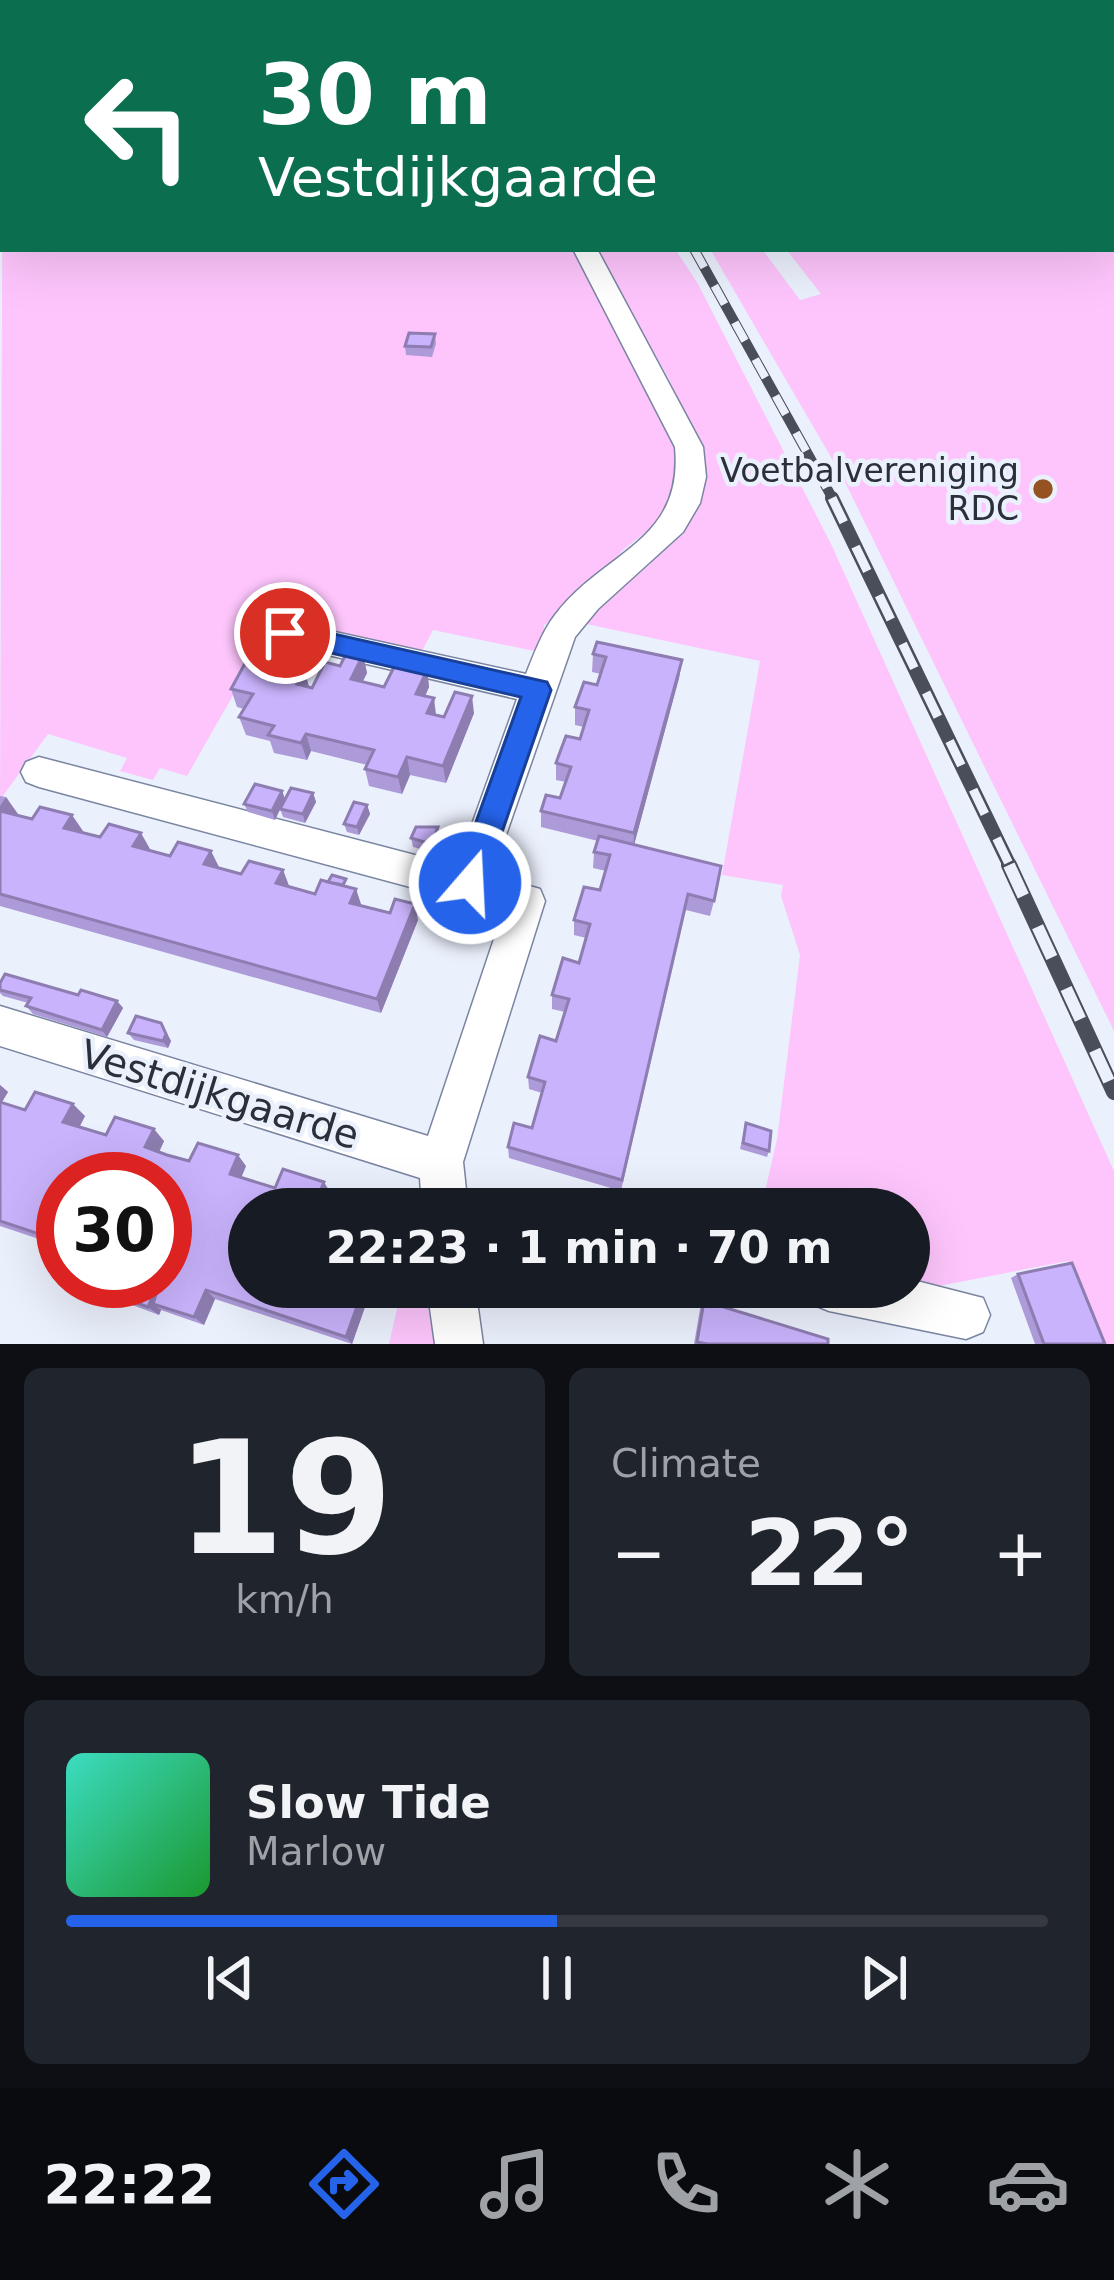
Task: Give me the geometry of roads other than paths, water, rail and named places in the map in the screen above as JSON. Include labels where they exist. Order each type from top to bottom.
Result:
[{"type":"street","points":[[470,883],[537,690],[566,624],[678,519],[695,477],[689,447],[587,252]]},
{"type":"street","points":[[285,633],[537,690]]},
{"type":"street","name":"Vestdijkgaarde","points":[[39,772],[526,901],[452,1188]]},
{"type":"street","name":"Vestdijkgaarde","points":[[0,1026],[431,1188]]},
{"type":"street","points":[[930,1307],[967,1315]]},
{"type":"street","points":[[454,1308],[459,1344]]},
{"type":"railway","points":[[696,252],[834,501]]},
{"type":"railway","points":[[832,498],[1011,868]]},
{"type":"railway","points":[[1009,865],[1114,1092]]},
{"type":"place","name":"Voetbalvereniging RDC","points":[[1043,489]]}]
